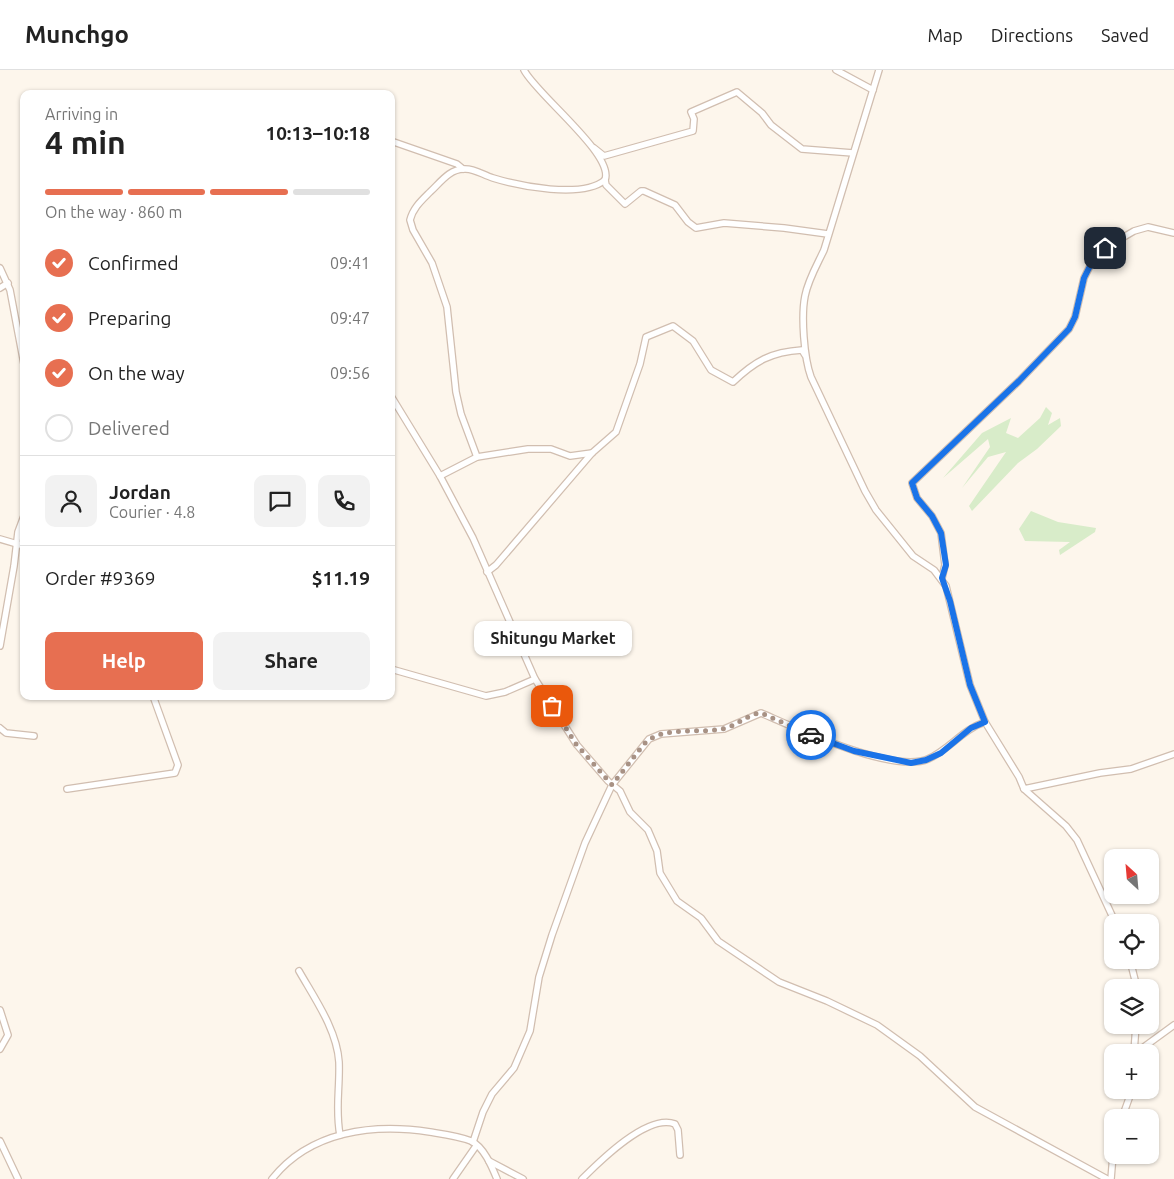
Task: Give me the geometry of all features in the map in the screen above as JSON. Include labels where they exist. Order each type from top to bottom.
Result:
[{"type":"street","points":[[524,70],[534,85],[592,146],[604,156],[693,132],[694,119],[691,112],[737,92],[762,113],[771,126],[802,149],[852,153]]},
{"type":"street","points":[[836,70],[874,90]]},
{"type":"street","points":[[806,358],[805,297],[828,234],[879,70]]},
{"type":"street","points":[[395,142],[457,164],[463,169]]},
{"type":"street","points":[[592,146],[605,169],[606,185],[625,204],[641,191],[644,191],[675,205],[688,222],[696,228],[724,224],[775,227],[828,234]]},
{"type":"street","points":[[477,457],[461,414],[456,392],[447,307],[432,263],[413,230],[410,220],[417,205],[450,172],[463,169],[474,170],[514,185],[549,188],[590,188],[605,180]]},
{"type":"street","points":[[942,578],[946,565],[941,533],[932,516],[917,498],[912,483],[1019,381],[1069,329],[1075,317],[1084,278],[1090,266],[1105,248],[1134,231],[1148,227],[1174,233]]},
{"type":"street","points":[[0,268],[8,283],[20,344]]},
{"type":"street","points":[[0,288],[8,283]]},
{"type":"street","points":[[487,572],[496,565],[592,453],[618,428],[630,387],[640,364],[646,337],[673,326],[693,341],[711,370],[733,382],[752,364],[782,352],[802,350],[811,377],[865,491],[876,510],[913,556],[942,578],[950,601],[970,685],[985,722],[1020,777],[1024,788],[1066,826],[1077,840],[1111,914]]},
{"type":"street","points":[[395,403],[440,476],[473,538],[535,679],[576,744],[612,785],[620,791],[630,812],[648,830],[656,851],[660,873],[677,901],[701,918],[718,940],[779,982],[827,1001],[877,1025],[920,1056],[974,1107],[1107,1179]]},
{"type":"street","points":[[440,476],[477,457],[538,447],[570,456],[592,453]]},
{"type":"street","points":[[0,646],[20,527]]},
{"type":"street","points":[[0,540],[20,546]]},
{"type":"street","points":[[395,670],[486,696],[505,692],[535,679]]},
{"type":"street","points":[[67,788],[175,774],[178,765],[154,700]]},
{"type":"street","points":[[452,1179],[475,1144],[483,1112],[492,1094],[514,1068],[530,1031],[539,977],[585,843],[612,785],[649,739],[661,734],[724,729],[758,713],[854,751],[911,763],[926,760],[941,753],[971,728],[985,722]]},
{"type":"street","points":[[0,728],[6,733],[34,736]]},
{"type":"street","points":[[1024,788],[1131,769],[1174,754]]},
{"type":"street","points":[[300,971],[334,1037],[339,1061],[336,1114],[340,1135]]},
{"type":"street","points":[[0,1010],[8,1035],[0,1049]]},
{"type":"street","points":[[1147,1044],[1174,1025]]},
{"type":"street","points":[[582,1179],[638,1132],[662,1121],[675,1124],[678,1130],[680,1155]]},
{"type":"street","points":[[272,1179],[294,1156],[340,1135],[371,1128],[397,1128],[444,1134],[475,1144],[490,1161],[523,1179]]},
{"type":"street","points":[[0,1141],[18,1179]]},
{"type":"street","points":[[490,1161],[496,1179]]},
{"type":"street","points":[[1112,1179],[1113,1164]]},
{"type":"green space","points":[[1046,407],[1052,413],[1048,425],[1060,418],[1061,426],[1037,449],[1018,463],[972,511],[969,506],[1006,452],[988,457],[962,488],[990,447],[988,439],[943,478],[982,433],[1011,418],[1006,433],[1018,438],[1040,418]]},
{"type":"green space","points":[[1031,511],[1058,522],[1096,528],[1095,532],[1060,555],[1059,550],[1070,542],[1025,541],[1019,529]]},
{"type":"way so far","points":[[552,706],[576,744],[612,785],[644,744],[649,739],[661,734],[724,729],[761,713],[811,735]]},
{"type":"place","name":"Shitungu Market","points":[[552,706]]},
{"type":"route","points":[[811,735],[854,751],[911,763],[926,760],[941,753],[971,728],[985,722],[964,666],[950,601],[942,578],[946,565],[940,529],[917,498],[912,483],[1019,381],[1069,329],[1075,317],[1084,278],[1090,266],[1105,248]]}]
